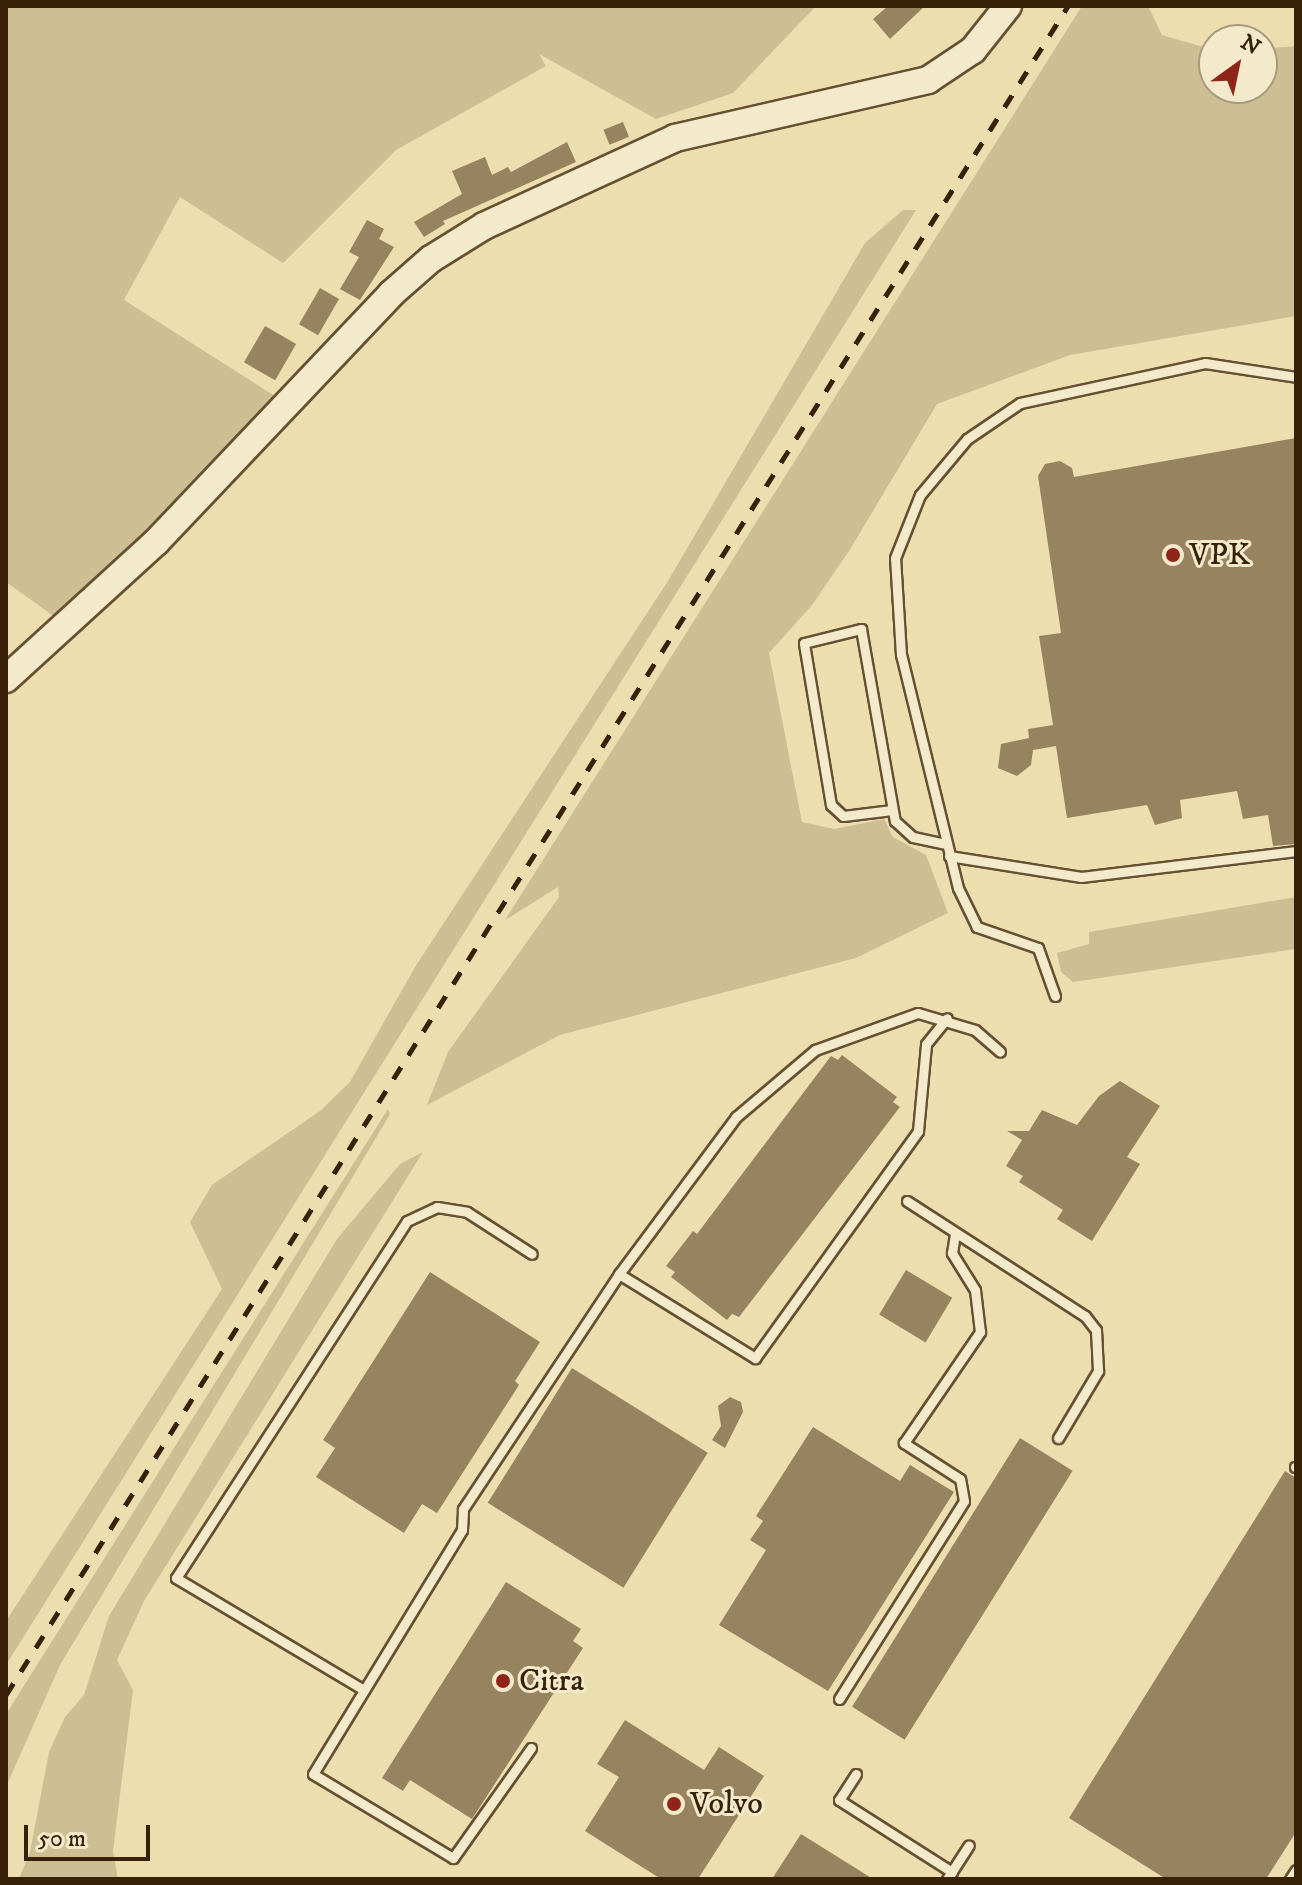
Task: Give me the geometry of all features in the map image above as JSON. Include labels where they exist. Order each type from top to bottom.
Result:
[{"type":"street","points":[[6,679],[156,542],[431,259],[484,226],[675,138],[928,80],[973,50],[1008,6]]},
{"type":"lane","points":[[1055,996],[1038,948],[987,934],[970,919],[949,856],[901,655],[895,558],[920,495],[967,439],[1020,403],[1205,363],[1296,377]]},
{"type":"lane","points":[[892,810],[843,816],[831,805],[804,643],[861,629],[895,821],[913,837],[946,844]]},
{"type":"lane","points":[[949,856],[1081,877],[1296,851]]},
{"type":"lane","points":[[531,1748],[453,1858],[313,1774],[462,1530],[463,1509],[619,1274],[736,1117],[815,1050],[918,1013],[947,1018],[975,1030],[1000,1052]]},
{"type":"lane","points":[[619,1274],[755,1358],[918,1131],[926,1044],[947,1018]]},
{"type":"lane","points":[[907,1201],[1085,1316],[1096,1330],[1098,1371],[1058,1438]]},
{"type":"lane","points":[[364,1690],[176,1578],[407,1221],[437,1207],[467,1212],[532,1254]]},
{"type":"lane","points":[[839,1699],[964,1501],[960,1479],[904,1443],[980,1332],[975,1290],[952,1253],[955,1234]]},
{"type":"lane","points":[[856,1774],[839,1800],[950,1875],[969,1845]]},
{"type":"lane","points":[[1290,1879],[1296,1870]]},
{"type":"shaded area","points":[[6,6],[816,6],[733,93],[656,119],[539,54],[546,66],[396,150],[283,263],[180,197],[124,300],[281,400],[59,620],[6,582]]},
{"type":"shaded area","points":[[1082,6],[1148,6],[1162,35],[1198,45],[1198,104],[1278,104],[1278,48],[1296,46],[1296,316],[1070,355],[937,404],[849,551],[812,605],[769,653],[802,822],[834,829],[884,819],[893,837],[926,855],[948,913],[856,958],[560,1035],[427,1105],[448,1052],[559,897],[558,887],[505,920]]},
{"type":"shaded area","points":[[903,210],[916,210],[6,1665],[6,1621],[222,1289],[190,1222],[212,1185],[320,1111],[350,1082],[415,967],[668,581],[865,243]]},
{"type":"shaded area","points":[[1296,897],[1296,949],[1073,982],[1061,972],[1057,953],[1089,944],[1089,932]]},
{"type":"shaded area","points":[[388,1109],[390,1114],[60,1665],[6,1787],[6,1714]]},
{"type":"shaded area","points":[[423,1152],[144,1601],[117,1660],[133,1690],[113,1851],[118,1879],[19,1879],[30,1852],[49,1752],[65,1717],[84,1695],[109,1616],[337,1239],[400,1164]]},
{"type":"building","points":[[888,6],[925,6],[890,39],[873,19]]},
{"type":"building","points":[[623,122],[629,137],[610,145],[604,130]]},
{"type":"building","points":[[567,142],[576,162],[443,221],[445,224],[424,237],[414,222],[462,194],[452,171],[485,157],[492,175],[508,167],[511,172]]},
{"type":"building","points":[[367,220],[384,229],[379,239],[394,247],[360,300],[340,289],[359,257],[349,252]]},
{"type":"building","points":[[320,288],[339,299],[318,335],[299,324]]},
{"type":"building","points":[[265,326],[296,344],[275,380],[244,362]]},
{"type":"building","name":"VPK","points":[[1296,438],[1296,844],[1273,846],[1268,815],[1243,819],[1237,791],[1180,800],[1182,818],[1155,825],[1147,805],[1067,818],[1056,746],[1033,750],[1031,765],[1017,776],[998,768],[1001,744],[1029,738],[1028,729],[1053,725],[1039,636],[1061,633],[1038,476],[1045,464],[1060,461],[1072,468],[1074,477]]},
{"type":"building","points":[[842,1055],[897,1097],[893,1102],[900,1107],[739,1317],[732,1314],[727,1320],[671,1277],[675,1272],[666,1266],[693,1231],[697,1234],[831,1056],[838,1060]]},
{"type":"building","points":[[1120,1081],[1160,1106],[1127,1157],[1140,1164],[1092,1241],[1057,1219],[1063,1210],[1019,1182],[1023,1176],[1006,1166],[1022,1140],[1007,1131],[1029,1131],[1042,1110],[1077,1125],[1099,1096]]},
{"type":"building","points":[[906,1270],[952,1298],[926,1342],[879,1315]]},
{"type":"building","points":[[430,1272],[540,1342],[515,1381],[519,1385],[437,1513],[422,1504],[404,1533],[316,1477],[335,1448],[323,1440]]},
{"type":"building","points":[[572,1368],[708,1453],[623,1588],[488,1503]]},
{"type":"building","points":[[730,1397],[741,1402],[743,1412],[725,1448],[712,1440],[721,1426],[718,1406]]},
{"type":"building","points":[[813,1427],[900,1481],[910,1465],[954,1492],[828,1691],[719,1625],[766,1550],[750,1540],[763,1521],[756,1516]]},
{"type":"building","points":[[1020,1438],[1073,1471],[905,1740],[852,1707]]},
{"type":"building","points":[[1285,1471],[1296,1478],[1296,1832],[1266,1879],[1166,1879],[1069,1818]]},
{"type":"building","name":"Citra","points":[[506,1582],[581,1629],[573,1641],[583,1648],[472,1819],[410,1780],[403,1791],[382,1778]]},
{"type":"building","name":"Volvo","points":[[625,1720],[704,1770],[719,1747],[764,1776],[698,1879],[661,1879],[585,1831],[619,1777],[597,1764]]},
{"type":"building","points":[[801,1834],[873,1879],[772,1879]]},
{"type":"railway","points":[[6,1695],[1068,6]]},
{"type":"place","name":"VPK","points":[[1173,555]]},
{"type":"place","name":"Citra","points":[[503,1681]]},
{"type":"place","name":"Volvo","points":[[674,1804]]}]
